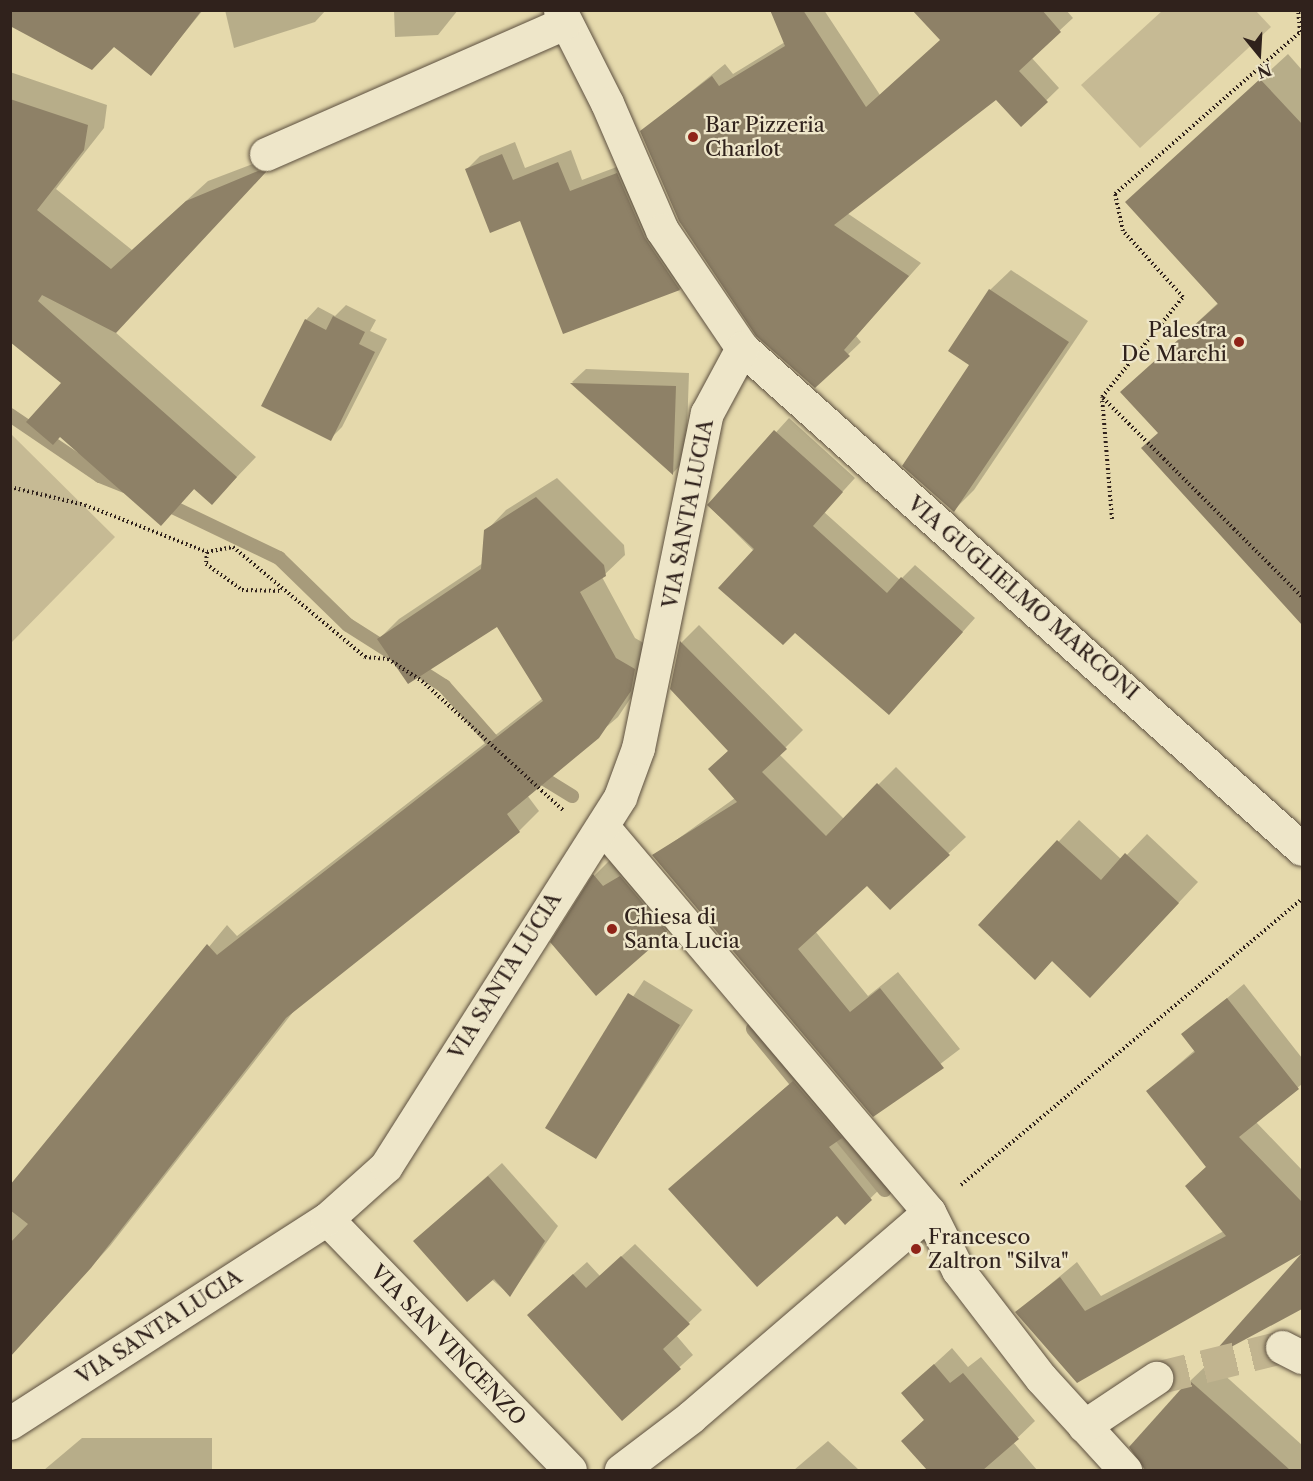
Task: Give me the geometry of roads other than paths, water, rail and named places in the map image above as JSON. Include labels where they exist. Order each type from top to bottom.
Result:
[{"type":"street","points":[[266,154],[562,17]]},
{"type":"street","name":"VIA GUGLIELMO MARCONI","points":[[562,17],[607,103],[662,230],[742,348],[1302,849]]},
{"type":"street","name":"VIA SANTA LUCIA","points":[[10,1423],[327,1219],[386,1166],[597,833],[638,748],[707,413],[742,348]]},
{"type":"street","points":[[597,833],[929,1212],[958,1270],[1084,1426],[1125,1470]]},
{"type":"street","points":[[621,1470],[691,1417],[929,1212]]},
{"type":"street","name":"VIA SAN VINCENZO","points":[[327,1219],[570,1470]]},
{"type":"street","points":[[1084,1426],[1156,1378]]},
{"type":"waterway","points":[[10,415],[100,476],[125,486]]},
{"type":"waterway","points":[[162,502],[279,558],[348,625],[444,686],[504,754]]},
{"type":"waterway","points":[[533,772],[572,796]]},
{"type":"waterway","points":[[753,1029],[885,1190]]},
{"type":"tunnel","points":[[1156,1378],[1282,1347]]},
{"type":"place","name":"Bar Pizzeria Charlot","points":[[693,137]]},
{"type":"place","name":"Palestra De Marchi","points":[[1239,342]]},
{"type":"place","name":"Chiesa di Santa Lucia","points":[[612,929]]},
{"type":"place","name":"Francesco Zaltron \"Silva\"","points":[[916,1249]]}]
